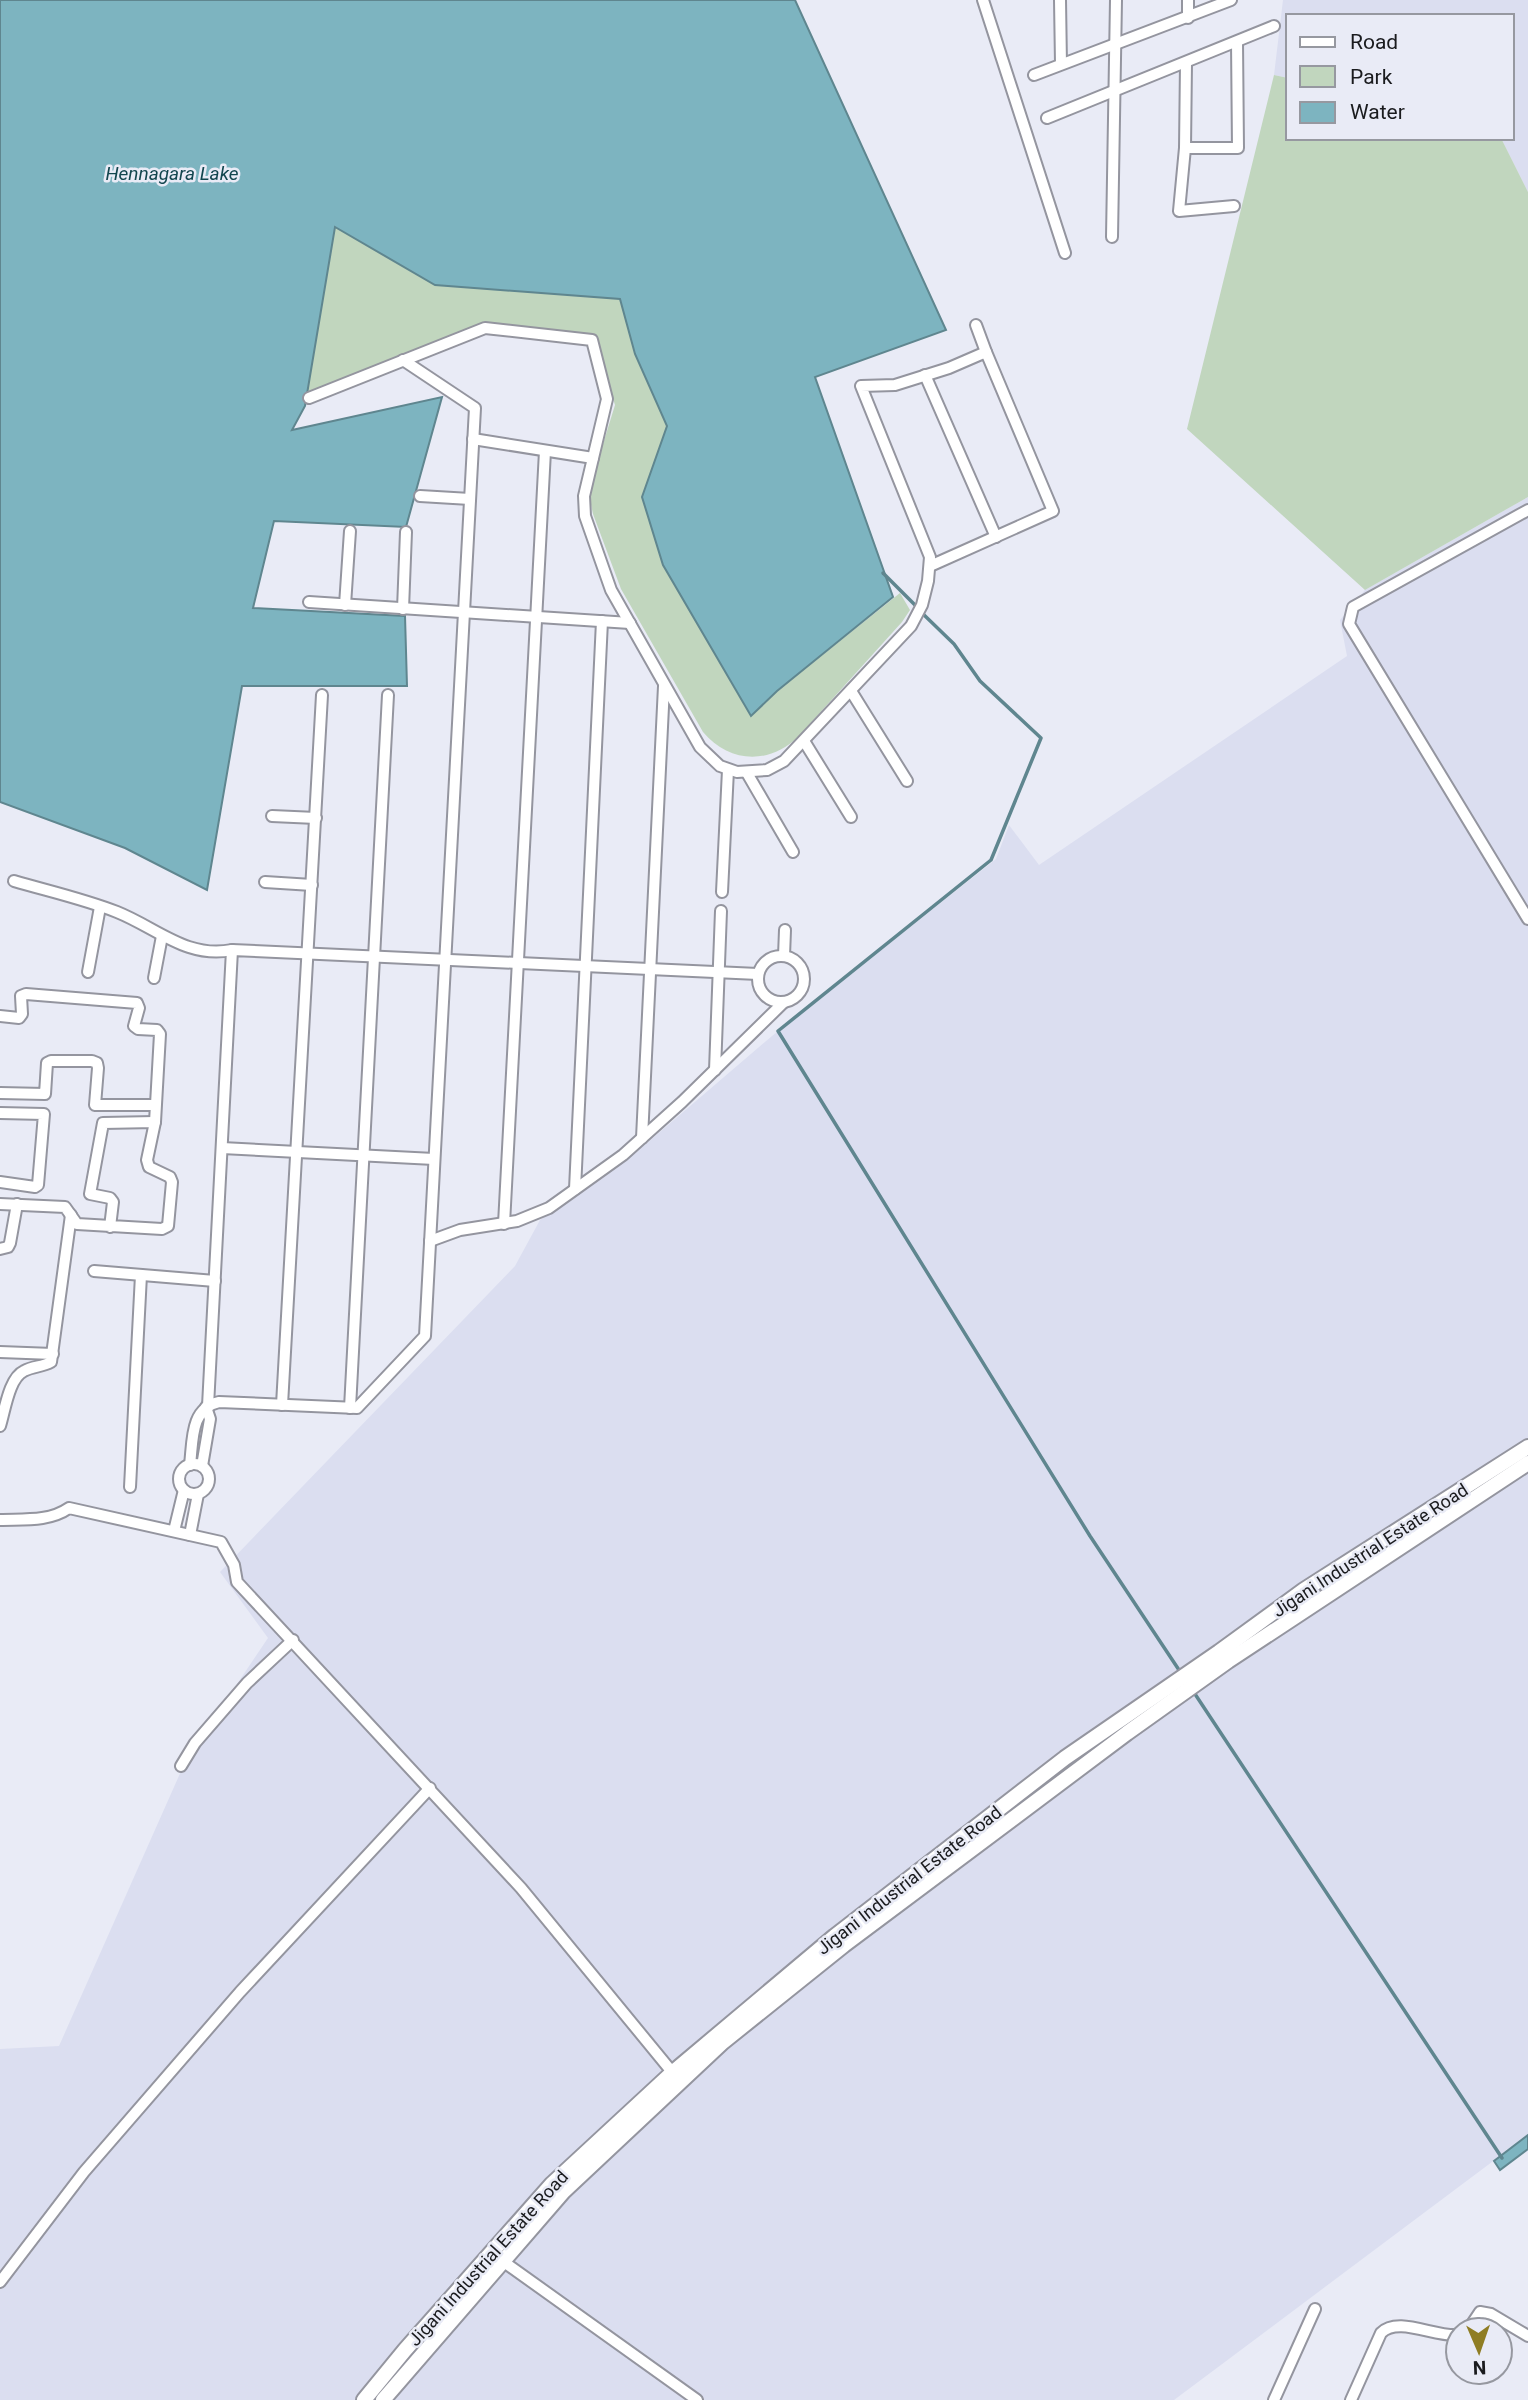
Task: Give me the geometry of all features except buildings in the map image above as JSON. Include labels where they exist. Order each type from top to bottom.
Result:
[{"type":"main road","name":"Jigani Industrial Estate Road","points":[[364,2400],[552,2184],[677,2078],[844,1945],[1304,1590],[1528,1447]]},
{"type":"main road","name":"Jigani Industrial Estate Road","points":[[1187,1682],[1528,1463]]},
{"type":"main road","name":"Jigani Industrial Estate Road","points":[[383,2400],[563,2192],[677,2078]]},
{"type":"street","points":[[983,0],[1065,253]]},
{"type":"street","points":[[1060,0],[1061,64]]},
{"type":"street","points":[[1112,237],[1116,0]]},
{"type":"street","points":[[1188,0],[1188,18]]},
{"type":"street","points":[[1034,75],[1231,0]]},
{"type":"street","points":[[1047,118],[1274,26]]},
{"type":"street","points":[[1185,148],[1238,148],[1237,42]]},
{"type":"street","points":[[1186,63],[1185,148],[1180,211],[1234,206]]},
{"type":"street","points":[[930,566],[1053,511],[976,325]]},
{"type":"street","points":[[309,398],[485,328],[592,340],[607,399],[583,509],[611,590],[699,747],[712,761],[728,769],[747,773],[776,766],[792,755],[911,626],[926,593],[930,557],[861,386],[895,385],[986,352]]},
{"type":"street","points":[[190,1465],[202,1466],[210,1480],[206,1489],[198,1494],[189,1494],[184,1490],[180,1484],[180,1475],[190,1465],[197,1417],[207,1406],[219,1402],[357,1408],[425,1336],[475,408],[403,360]]},
{"type":"street","points":[[925,375],[996,537]]},
{"type":"street","points":[[473,439],[593,458]]},
{"type":"street","points":[[504,1224],[545,451]]},
{"type":"street","points":[[420,496],[470,499]]},
{"type":"street","points":[[1528,510],[1353,607],[1349,624],[1528,919]]},
{"type":"street","points":[[345,605],[350,531]]},
{"type":"street","points":[[403,609],[406,532]]},
{"type":"street","points":[[309,603],[630,623]]},
{"type":"street","points":[[575,1189],[602,621]]},
{"type":"street","points":[[642,1138],[664,685]]},
{"type":"street","points":[[851,691],[907,781]]},
{"type":"street","points":[[282,1405],[323,695]]},
{"type":"street","points":[[350,1408],[388,695]]},
{"type":"street","points":[[804,741],[850,817]]},
{"type":"street","points":[[722,892],[728,769]]},
{"type":"street","points":[[747,773],[793,852]]},
{"type":"street","points":[[272,816],[316,818]]},
{"type":"street","points":[[14,881],[118,912],[195,950],[758,974]]},
{"type":"street","points":[[265,882],[312,885]]},
{"type":"street","points":[[88,972],[100,907]]},
{"type":"street","points":[[715,1070],[721,911]]},
{"type":"street","points":[[784,956],[785,930]]},
{"type":"street","points":[[154,978],[162,936]]},
{"type":"street","points":[[202,1466],[210,1419],[207,1406],[232,950]]},
{"type":"street","points":[[430,1241],[460,1230],[504,1224],[539,1213],[642,1138],[785,1002],[799,993],[804,976],[795,960],[784,956],[770,958],[760,967],[758,984],[763,995],[773,1001],[785,1002]]},
{"type":"street","points":[[0,1016],[19,1018],[22,1014],[21,996],[26,994],[136,1003],[139,1008],[134,1026],[138,1029],[157,1030],[159,1034],[155,1122],[147,1160],[149,1167],[170,1177],[172,1182],[168,1226],[162,1229],[76,1224],[65,1207],[0,1205]]},
{"type":"street","points":[[0,1182],[35,1187],[38,1185],[47,1063],[51,1060],[97,1063],[95,1105],[155,1105]]},
{"type":"street","points":[[0,1093],[45,1094]]},
{"type":"street","points":[[0,1113],[44,1114]]},
{"type":"street","points":[[110,1227],[113,1202],[110,1198],[90,1194],[103,1123],[155,1122]]},
{"type":"street","points":[[222,1149],[434,1158]]},
{"type":"street","points":[[0,1249],[8,1247],[10,1242],[17,1205]]},
{"type":"street","points":[[0,1426],[16,1378],[21,1372],[43,1367],[51,1362],[71,1215]]},
{"type":"street","points":[[94,1271],[215,1281]]},
{"type":"street","points":[[130,1487],[141,1275]]},
{"type":"street","points":[[0,1352],[53,1354]]},
{"type":"street","points":[[174,1531],[184,1490]]},
{"type":"street","points":[[190,1535],[198,1494]]},
{"type":"street","points":[[0,1520],[44,1519],[69,1508],[221,1542],[234,1565],[237,1582],[520,1888],[677,2078]]},
{"type":"street","points":[[181,1766],[195,1743],[247,1684],[293,1640]]},
{"type":"street","points":[[0,2282],[84,2172],[240,1992],[430,1788]]},
{"type":"street","points":[[490,2253],[697,2400]]},
{"type":"street","points":[[1274,2400],[1315,2309]]},
{"type":"street","points":[[1477,2316],[1480,2312],[1494,2316]]},
{"type":"street","points":[[1351,2400],[1381,2333],[1388,2326],[1398,2325],[1444,2336]]},
{"type":"shaded area","points":[[1283,0],[1528,0],[1528,192],[1502,140],[1514,140],[1514,14],[1286,14],[1286,78],[1274,75]]},
{"type":"shaded area","points":[[1528,497],[1528,2135],[1174,2400],[0,2400],[0,2049],[59,2046],[186,1760],[268,1638],[220,1572],[515,1266],[540,1220],[633,1155],[772,1036],[996,859],[1009,825],[1039,865],[1347,656],[1340,620],[1365,590]]},
{"type":"green space","points":[[1274,75],[1286,78],[1286,140],[1502,140],[1528,192],[1528,497],[1365,590],[1187,429]]},
{"type":"green space","points":[[334,226],[435,285],[620,298],[635,354],[667,426],[642,497],[751,716],[777,691],[900,593],[910,610],[902,622],[787,746],[762,756],[749,757],[725,750],[713,742],[703,732],[621,589],[593,514],[591,483],[615,405],[594,336],[487,325],[307,394]]},
{"type":"water","name":"Hennagara Lake","points":[[0,0],[795,0],[946,330],[815,377],[893,597],[777,691],[751,716],[663,565],[642,497],[667,426],[635,354],[620,299],[435,285],[335,227],[305,406],[292,430],[442,397],[406,527],[274,521],[253,608],[405,616],[407,686],[242,686],[207,890],[125,848],[0,802]]},
{"type":"water","points":[[1528,2135],[1528,2149],[1500,2170],[1494,2161]]},
{"type":"waterway","points":[[883,573],[917,607]]},
{"type":"waterway","points":[[922,613],[954,644],[980,681],[1041,738],[991,860],[778,1031],[1090,1536],[1181,1673]]},
{"type":"waterway","points":[[1193,1691],[1502,2158]]}]
